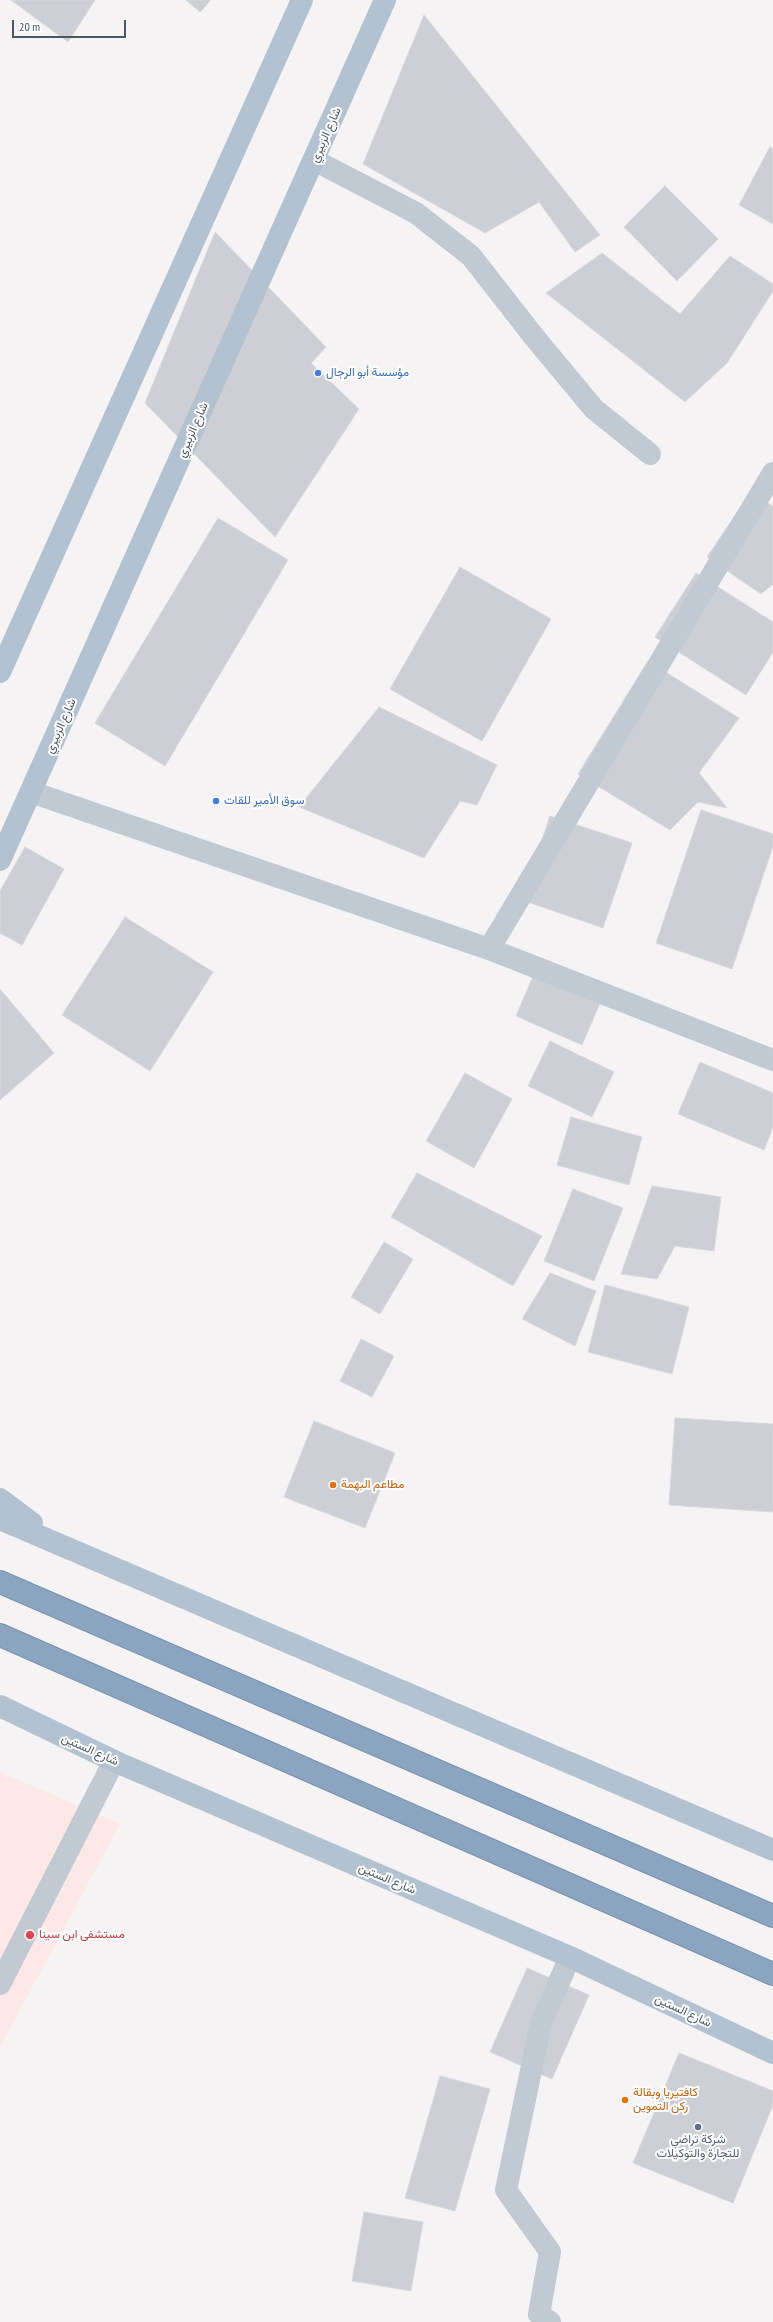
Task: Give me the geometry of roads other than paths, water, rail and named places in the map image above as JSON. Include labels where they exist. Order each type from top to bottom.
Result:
[{"type":"highway","points":[[0,1582],[773,1916]]},
{"type":"highway","points":[[0,1635],[773,1974]]},
{"type":"main road","points":[[0,672],[302,0]]},
{"type":"main road","name":"شارع الزبيري","points":[[0,860],[385,0]]},
{"type":"main road","points":[[0,1499],[64,1546]]},
{"type":"main road","points":[[0,1519],[773,1850]]},
{"type":"main road","name":"شارع الستين","points":[[0,1706],[30,1722],[114,1761],[570,1957],[773,2053]]},
{"type":"main road","points":[[0,1713],[30,1722]]},
{"type":"street","points":[[314,160],[416,213],[471,256],[535,338],[594,409],[650,454]]},
{"type":"street","points":[[489,949],[773,473]]},
{"type":"street","points":[[31,792],[489,949],[773,1060]]},
{"type":"street","points":[[0,1984],[114,1761]]},
{"type":"street","points":[[550,2322],[539,2314],[550,2252],[506,2190],[541,2023],[570,1957]]},
{"type":"place","name":"مؤسسة أبو الرجال","points":[[318,373]]},
{"type":"place","name":"سوق الأمير للقات","points":[[216,801]]},
{"type":"place","name":"مطاعم البهمة","points":[[333,1485]]},
{"type":"place","name":"مستشفى ابن سينا","points":[[30,1935]]},
{"type":"place","name":"كافتيريا وبقالة ركن التموين","points":[[625,2100]]},
{"type":"place","name":"شركة تراضي للتجارة والتوكيلات","points":[[698,2127]]}]
